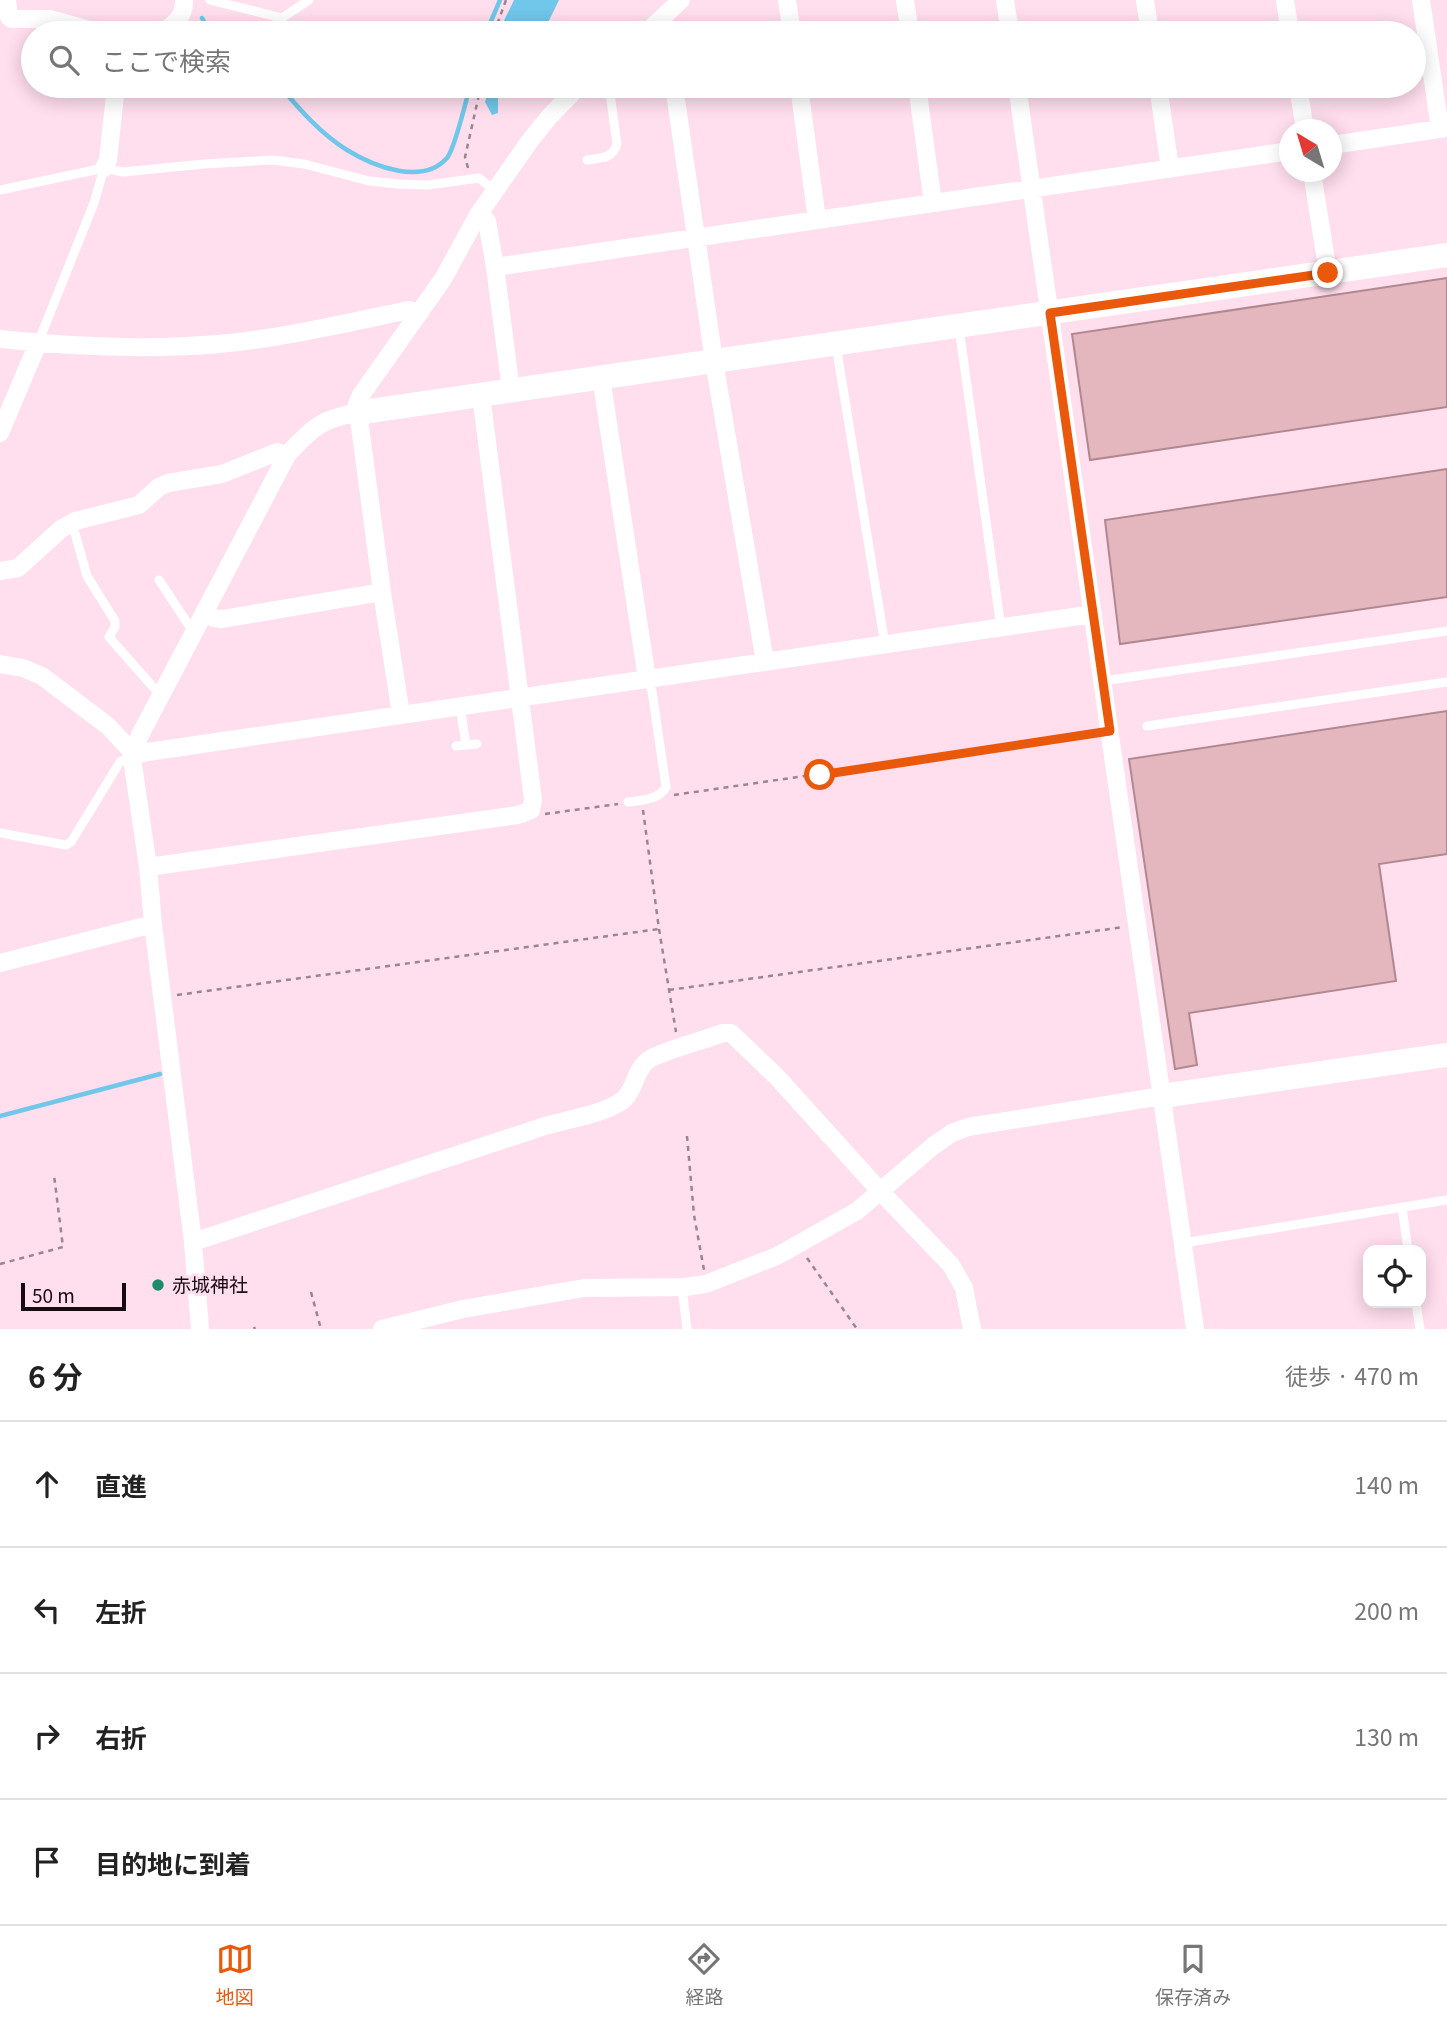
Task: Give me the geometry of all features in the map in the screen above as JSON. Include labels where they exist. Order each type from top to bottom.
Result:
[{"type":"street","points":[[7,0],[9,17],[12,19],[57,21]]},
{"type":"street","points":[[175,21],[184,9],[184,0]]},
{"type":"street","points":[[664,21],[681,0]]},
{"type":"street","points":[[787,0],[790,21]]},
{"type":"street","points":[[905,0],[908,21]]},
{"type":"street","points":[[1005,0],[1008,21]]},
{"type":"street","points":[[1145,0],[1148,21]]},
{"type":"street","points":[[1285,0],[1288,21]]},
{"type":"street","points":[[1421,0],[1425,21]]},
{"type":"street","points":[[1342,144],[1443,129],[1426,29]]},
{"type":"street","points":[[104,168],[108,160],[115,98]]},
{"type":"street","points":[[401,715],[356,413],[361,395],[443,279],[478,215],[549,117],[567,98]]},
{"type":"street","points":[[676,98],[713,361],[765,662]]},
{"type":"street","points":[[801,98],[817,220]]},
{"type":"street","points":[[919,98],[933,203]]},
{"type":"street","points":[[1019,98],[1195,1329]]},
{"type":"street","points":[[1160,98],[1170,168]]},
{"type":"street","points":[[1300,98],[1303,119]]},
{"type":"street","points":[[495,267],[1279,153]]},
{"type":"street","points":[[1314,182],[1328,273]]},
{"type":"street","points":[[478,215],[487,221],[511,390]]},
{"type":"street","points":[[200,1329],[193,1242],[148,867],[133,765],[134,754],[139,737],[287,455],[302,438],[326,419],[356,413],[1447,255]]},
{"type":"street","points":[[0,340],[163,348],[223,344],[409,310],[420,313]]},
{"type":"street","points":[[0,433],[38,343]]},
{"type":"street","points":[[601,377],[647,679]]},
{"type":"street","points":[[148,867],[518,815],[531,810],[533,800],[481,395]]},
{"type":"street","points":[[0,570],[18,568],[70,524],[85,517],[139,505],[159,487],[168,483],[222,474],[277,452],[287,455]]},
{"type":"street","points":[[205,612],[214,618],[222,619],[382,592]]},
{"type":"street","points":[[134,754],[1093,614]]},
{"type":"street","points":[[0,664],[23,668],[43,676],[108,726],[134,754]]},
{"type":"street","points":[[0,963],[153,925]]},
{"type":"street","points":[[193,1242],[622,1102],[643,1065],[649,1060],[723,1033],[730,1033],[777,1077],[951,1265],[964,1287],[972,1329]]},
{"type":"street","points":[[382,1329],[463,1309],[583,1288],[685,1287],[706,1284],[777,1255],[857,1211],[933,1146],[951,1133],[968,1128],[1162,1096],[1447,1055]]},
{"type":"lane","points":[[210,0],[282,18],[309,0]]},
{"type":"lane","points":[[587,160],[610,156],[615,152],[617,144],[610,98]]},
{"type":"lane","points":[[0,190],[104,168],[123,172],[273,160],[304,164],[369,181],[398,184],[428,185],[479,178],[495,191]]},
{"type":"lane","points":[[38,343],[94,204],[104,168]]},
{"type":"lane","points":[[959,326],[1001,628]]},
{"type":"lane","points":[[836,344],[884,645]]},
{"type":"lane","points":[[70,524],[88,576],[115,621],[115,627],[109,637],[162,694]]},
{"type":"lane","points":[[159,580],[190,626],[196,630]]},
{"type":"lane","points":[[1103,681],[1447,631]]},
{"type":"lane","points":[[628,802],[663,793],[666,787],[652,691],[647,679]]},
{"type":"lane","points":[[1147,726],[1447,682]]},
{"type":"lane","points":[[460,706],[461,746],[477,744]]},
{"type":"lane","points":[[0,833],[66,845],[71,842],[120,762],[134,754]]},
{"type":"lane","points":[[1183,1243],[1447,1200]]},
{"type":"lane","points":[[1402,1207],[1407,1245]]},
{"type":"lane","points":[[685,1287],[683,1296],[687,1329]]},
{"type":"lane","points":[[1417,1308],[1420,1329]]},
{"type":"path","points":[[498,21],[506,0]]},
{"type":"path","points":[[471,178],[465,157],[478,98]]},
{"type":"path","points":[[663,793],[671,796],[1110,731]]},
{"type":"path","points":[[642,800],[659,929],[681,1048]]},
{"type":"path","points":[[531,810],[545,814],[628,802]]},
{"type":"path","points":[[669,990],[1138,925]]},
{"type":"path","points":[[163,997],[659,929]]},
{"type":"path","points":[[687,1136],[694,1215],[706,1284]]},
{"type":"path","points":[[0,1264],[63,1247],[54,1175]]},
{"type":"path","points":[[797,1244],[857,1329]]},
{"type":"path","points":[[311,1292],[321,1329]]},
{"type":"water","points":[[514,0],[559,0],[549,21],[504,21]]},
{"type":"water","points":[[486,98],[498,98],[498,113],[492,115],[485,102]]},
{"type":"building","points":[[1447,278],[1447,407],[1090,460],[1072,334]]},
{"type":"building","points":[[1447,469],[1447,597],[1120,644],[1105,520]]},
{"type":"building","points":[[1447,711],[1447,854],[1379,864],[1396,981],[1189,1013],[1197,1065],[1175,1069],[1129,759]]},
{"type":"waterway","points":[[491,21],[500,0]]},
{"type":"waterway","points":[[291,98],[337,144],[383,167],[411,172],[437,166],[447,158],[457,135],[467,98]]},
{"type":"waterway","points":[[0,1116],[160,1074]]},
{"type":"place","name":"赤城神社","points":[[158,1285]]},
{"type":"route","points":[[820,775],[1110,731],[1050,313],[1328,273]]}]
